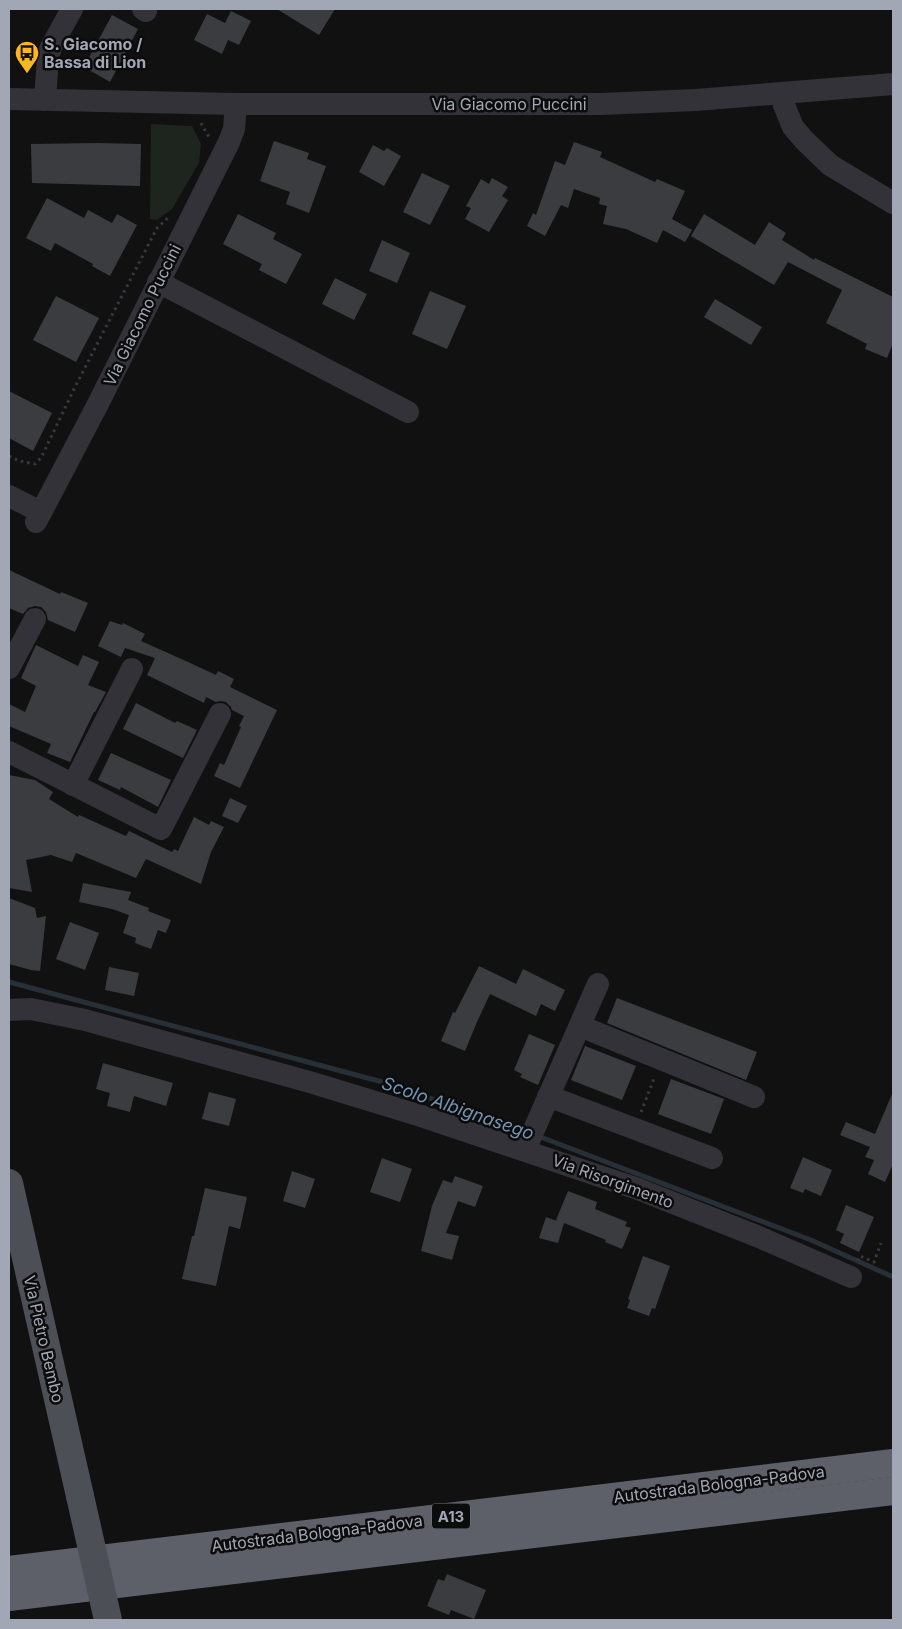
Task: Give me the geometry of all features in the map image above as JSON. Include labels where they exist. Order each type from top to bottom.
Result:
[{"type":"highway","name":"Autostrada Bologna-Padova","points":[[9,1570],[893,1463]]},
{"type":"highway","name":"Autostrada Bologna-Padova","points":[[9,1597],[893,1492]]},
{"type":"main road","name":"Via Pietro Bembo","points":[[9,1183],[108,1620]]},
{"type":"street","points":[[45,100],[48,57],[51,47],[72,9]]},
{"type":"street","name":"Via Giacomo Puccini","points":[[9,99],[236,104],[601,104],[696,100],[893,84]]},
{"type":"street","points":[[782,94],[784,105],[793,127],[830,166],[893,203]]},
{"type":"street","name":"Via Giacomo Puccini","points":[[9,496],[38,517],[99,402],[229,142],[234,129],[236,104]]},
{"type":"street","points":[[158,282],[408,412]]},
{"type":"street","points":[[9,668],[35,619]]},
{"type":"street","points":[[73,785],[132,669]]},
{"type":"street","points":[[9,752],[162,829],[220,714]]},
{"type":"street","points":[[529,1139],[598,984]]},
{"type":"street","name":"Via Risorgimento","points":[[9,1010],[31,1009],[85,1020],[314,1082],[422,1116],[529,1139],[638,1189],[759,1237],[851,1277]]},
{"type":"street","points":[[580,1026],[754,1097]]},
{"type":"street","points":[[548,1096],[712,1158]]},
{"type":"path","points":[[196,119],[202,123],[209,135],[210,141]]},
{"type":"path","points":[[9,456],[19,461],[35,464],[41,458],[156,228],[173,214]]},
{"type":"path","points":[[634,1129],[662,1060]]},
{"type":"path","points":[[860,1256],[874,1262],[881,1243]]},
{"type":"shaded area","points":[[151,124],[192,126],[201,144],[199,163],[172,209],[157,220],[150,219]]},
{"type":"building","points":[[277,9],[335,9],[319,35]]},
{"type":"building","points":[[231,11],[251,21],[239,45],[228,40],[222,54],[194,40],[207,14],[225,23]]},
{"type":"building","points":[[112,15],[138,29],[110,82],[84,67]]},
{"type":"building","points":[[274,141],[309,153],[307,159],[326,166],[309,213],[286,204],[290,192],[260,181]]},
{"type":"building","points":[[574,142],[602,152],[600,157],[655,182],[657,179],[685,191],[672,219],[692,230],[685,242],[663,230],[657,243],[626,229],[603,224],[607,206],[599,204],[600,198],[574,189],[568,208],[561,205],[545,236],[527,226],[533,213],[536,215],[555,161],[565,165]]},
{"type":"building","points":[[31,144],[141,144],[140,186],[32,183]]},
{"type":"building","points":[[373,145],[384,151],[387,148],[401,156],[384,186],[359,172]]},
{"type":"building","points":[[422,173],[450,186],[430,225],[403,212]]},
{"type":"building","points":[[492,178],[508,187],[502,196],[508,200],[489,232],[465,219],[471,208],[466,206],[481,179],[489,184]]},
{"type":"building","points":[[47,198],[84,218],[88,210],[112,223],[117,214],[137,225],[110,276],[92,266],[93,264],[55,243],[51,251],[26,238]]},
{"type":"building","points":[[238,214],[276,233],[273,239],[302,254],[286,284],[259,270],[262,264],[223,244]]},
{"type":"building","points":[[704,214],[755,245],[769,222],[786,233],[782,240],[814,260],[815,258],[893,297],[893,343],[887,358],[865,349],[867,344],[826,323],[842,290],[788,262],[774,285],[691,236]]},
{"type":"building","points":[[382,240],[410,253],[397,283],[369,271]]},
{"type":"building","points":[[335,278],[367,294],[354,320],[322,304]]},
{"type":"building","points":[[430,291],[466,306],[447,349],[412,334]]},
{"type":"building","points":[[56,296],[99,318],[76,362],[33,340]]},
{"type":"building","points":[[715,299],[762,327],[751,345],[704,317]]},
{"type":"building","points":[[9,391],[52,413],[33,451],[9,438]]},
{"type":"building","points":[[9,570],[60,594],[61,592],[88,603],[75,632],[48,620],[46,612],[41,607],[28,608],[23,614],[9,608]]},
{"type":"building","points":[[110,621],[122,625],[123,623],[145,634],[141,641],[216,675],[218,671],[234,679],[230,687],[277,710],[240,788],[214,776],[220,763],[224,765],[244,716],[232,710],[226,702],[216,702],[206,697],[204,703],[147,675],[155,658],[125,648],[121,657],[98,646]]},
{"type":"building","points":[[36,645],[78,666],[83,655],[99,662],[88,685],[106,692],[94,712],[70,762],[47,753],[51,744],[9,726],[9,704],[25,712],[36,686],[21,678]]},
{"type":"building","points":[[136,703],[175,723],[177,721],[197,730],[183,758],[123,729]]},
{"type":"building","points":[[111,753],[171,780],[158,807],[121,787],[120,790],[98,780]]},
{"type":"building","points":[[9,775],[35,780],[53,792],[49,799],[78,817],[79,815],[126,836],[129,831],[172,852],[174,849],[178,851],[194,817],[209,825],[211,821],[224,827],[211,852],[201,884],[146,859],[136,878],[76,853],[72,862],[51,855],[26,860],[32,892],[9,888]]},
{"type":"building","points":[[230,798],[247,806],[238,823],[222,816]]},
{"type":"building","points":[[83,883],[131,892],[128,900],[149,908],[148,911],[171,920],[166,933],[158,930],[151,949],[135,943],[136,938],[123,933],[129,915],[112,909],[79,902]]},
{"type":"building","points":[[9,898],[35,908],[37,918],[46,916],[40,971],[9,964]]},
{"type":"building","points":[[70,922],[99,933],[85,970],[56,959]]},
{"type":"building","points":[[479,966],[516,984],[523,969],[565,990],[555,1011],[541,1004],[536,1016],[490,994],[465,1051],[441,1041],[453,1012],[455,1013]]},
{"type":"building","points":[[109,967],[139,973],[134,996],[105,990]]},
{"type":"building","points":[[617,998],[757,1052],[746,1080],[607,1023]]},
{"type":"building","points":[[529,1034],[555,1045],[538,1085],[520,1077],[522,1074],[514,1070]]},
{"type":"building","points":[[585,1046],[636,1066],[622,1100],[571,1080]]},
{"type":"building","points":[[103,1063],[173,1083],[166,1106],[134,1096],[130,1112],[107,1106],[110,1093],[96,1089]]},
{"type":"building","points":[[671,1079],[724,1099],[711,1134],[658,1114]]},
{"type":"building","points":[[209,1092],[236,1099],[229,1126],[202,1119]]},
{"type":"building","points":[[893,1092],[893,1164],[885,1182],[868,1174],[874,1160],[865,1157],[870,1147],[840,1135],[846,1122],[875,1134]]},
{"type":"building","points":[[803,1157],[832,1170],[821,1196],[805,1189],[803,1193],[790,1188]]},
{"type":"building","points":[[382,1158],[412,1169],[400,1202],[370,1192]]},
{"type":"building","points":[[292,1171],[315,1179],[305,1208],[283,1201]]},
{"type":"building","points":[[455,1176],[483,1186],[475,1207],[458,1201],[446,1233],[459,1236],[452,1260],[421,1251],[432,1206],[443,1180],[452,1183]]},
{"type":"building","points":[[205,1188],[247,1197],[240,1229],[229,1226],[216,1286],[182,1279]]},
{"type":"building","points":[[568,1191],[597,1202],[595,1209],[627,1222],[625,1226],[631,1228],[622,1249],[605,1242],[606,1240],[564,1223],[558,1243],[539,1238],[546,1217],[557,1221]]},
{"type":"building","points":[[846,1205],[874,1217],[859,1252],[840,1243],[844,1234],[836,1230]]},
{"type":"building","points":[[643,1256],[670,1266],[655,1309],[652,1308],[649,1316],[627,1308],[630,1300],[628,1299]]},
{"type":"building","points":[[447,1574],[486,1590],[474,1619],[451,1610],[449,1615],[427,1606],[438,1579],[444,1581]]},
{"type":"waterway","name":"Scolo Albignasego","points":[[9,982],[386,1083],[528,1132]]},
{"type":"waterway","name":"Scolo Albignasego","points":[[538,1136],[811,1240],[893,1277]]},
{"type":"place","name":"S. Giacomo / Bassa di Lion","points":[[27,74]]}]
